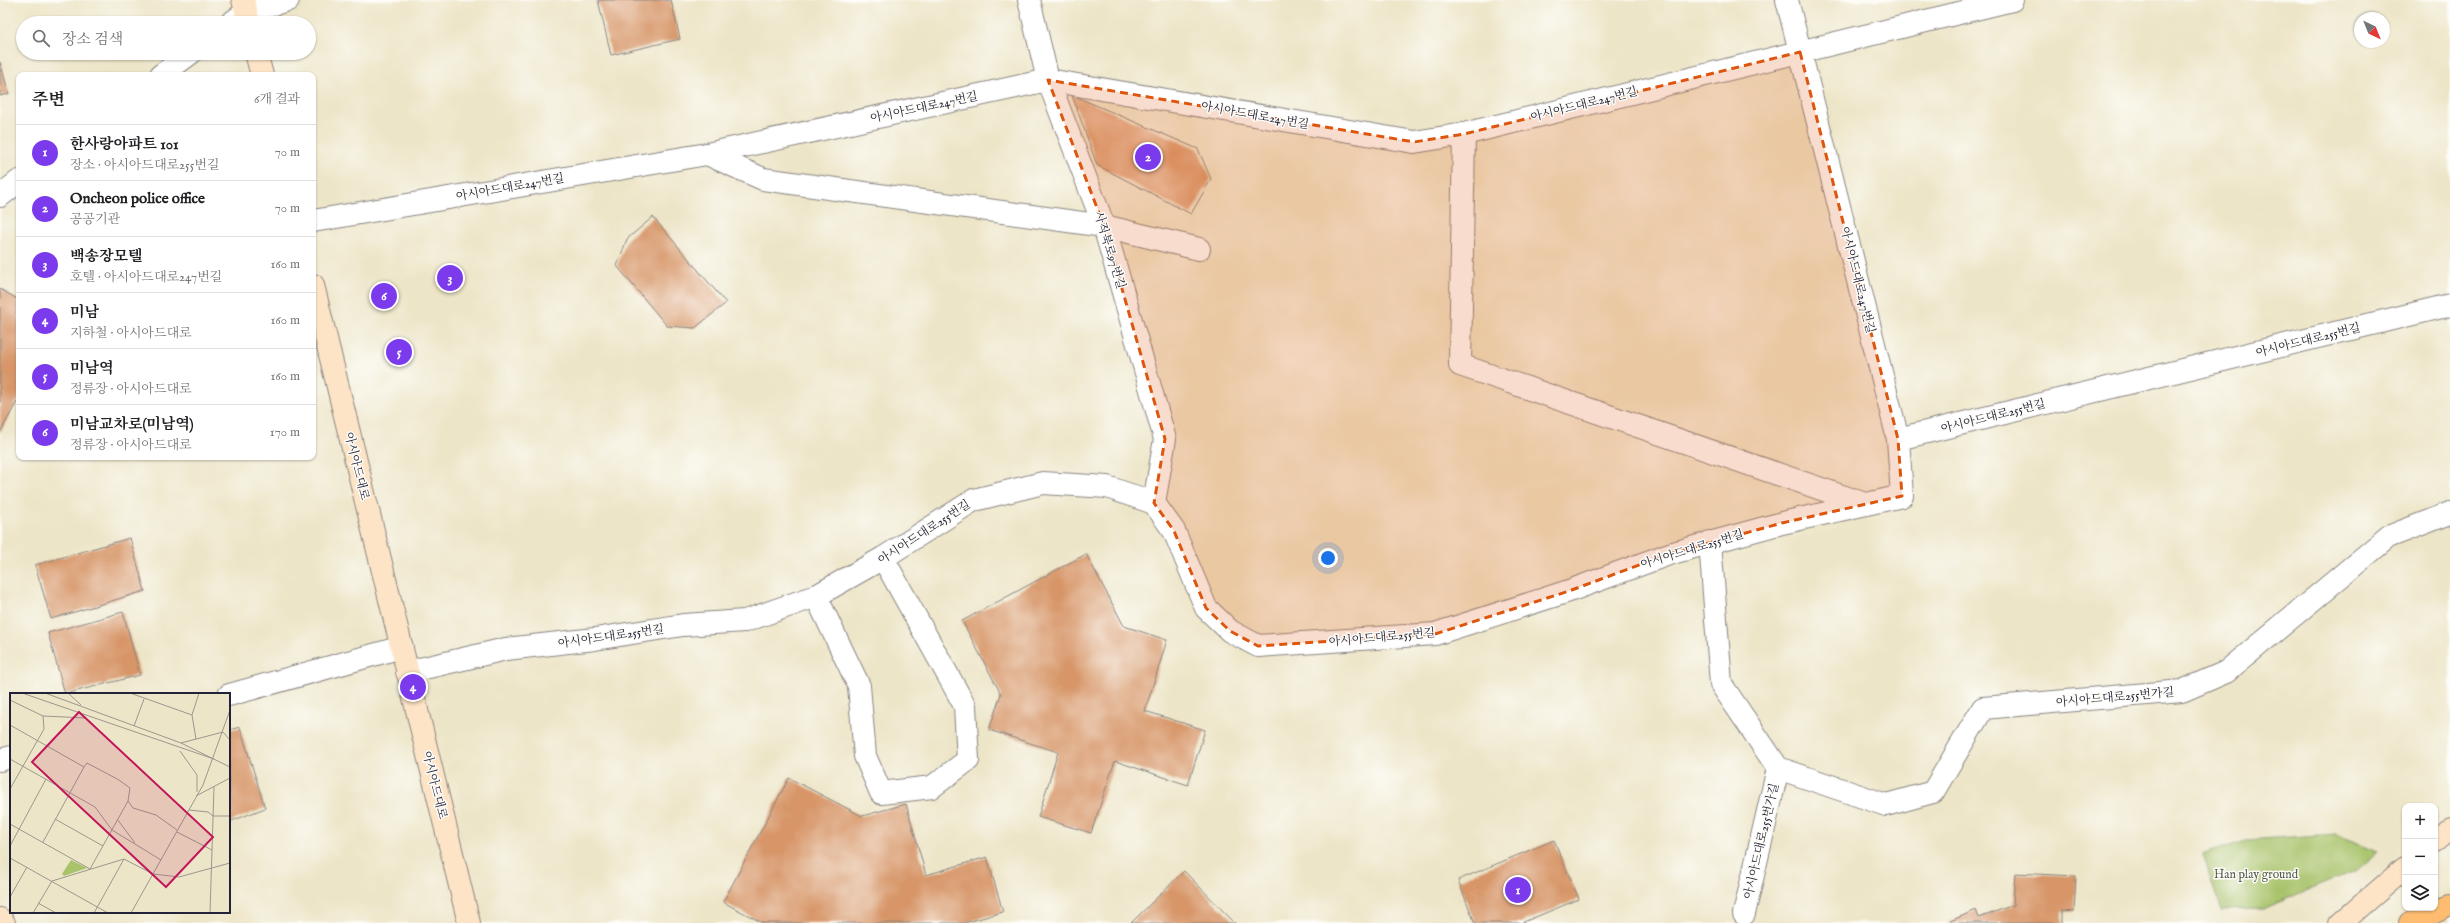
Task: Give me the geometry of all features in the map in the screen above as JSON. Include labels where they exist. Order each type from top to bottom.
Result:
[{"type":"main road","points":[[258,60],[261,72]]},
{"type":"main road","name":"아시아드대로","points":[[316,297],[469,923]]},
{"type":"main road","points":[[2438,839],[2450,828]]},
{"type":"main road","points":[[2341,923],[2402,871]]},
{"type":"main road","points":[[2410,923],[2450,905]]},
{"type":"main road","points":[[0,919],[4,923]]},
{"type":"street","points":[[242,14],[288,0]]},
{"type":"street","name":"사직북로97번길","points":[[1029,0],[1048,80],[1104,226],[1165,439],[1154,503]]},
{"type":"street","points":[[1787,0],[1800,52]]},
{"type":"street","name":"아시아드대로247번길","points":[[316,220],[707,154],[1048,80],[1414,142],[1464,134],[2012,0]]},
{"type":"street","name":"아시아드대로247번길","points":[[1800,52],[1898,439]]},
{"type":"street","points":[[165,72],[181,60]]},
{"type":"street","points":[[1464,134],[1460,365],[1865,504]]},
{"type":"street","points":[[707,154],[763,179],[1104,226],[1199,249]]},
{"type":"street","points":[[0,196],[16,183]]},
{"type":"street","name":"아시아드대로255번길","points":[[408,672],[506,649],[595,639],[683,625],[745,621],[816,596],[883,558],[974,500],[1043,483],[1107,487],[1154,503],[1174,531],[1206,608],[1230,631],[1258,646],[1435,634],[1569,591],[1669,554],[1782,523],[1902,496],[1898,439],[2450,305]]},
{"type":"street","name":"아시아드대로255번가길","points":[[1710,542],[1721,684],[1778,768],[1886,805],[1933,792],[1983,708],[2182,692],[2226,672],[2388,537],[2450,513]]},
{"type":"street","points":[[816,596],[859,686],[865,756],[881,793],[932,788],[968,760],[965,706],[883,558]]},
{"type":"street","points":[[230,695],[402,647]]},
{"type":"street","points":[[0,760],[10,757]]},
{"type":"street","name":"아시아드대로255번가길","points":[[1744,914],[1778,768]]},
{"type":"highlighted area","points":[[1800,52],[1898,439],[1902,496],[1782,523],[1669,554],[1569,591],[1435,634],[1258,646],[1230,631],[1206,608],[1174,531],[1154,503],[1165,439],[1104,226],[1048,80],[1414,142],[1464,134]]},
{"type":"green space","name":"Han play ground","points":[[2336,834],[2378,851],[2355,871],[2262,909],[2221,910],[2202,854],[2245,840]]},
{"type":"building","points":[[598,0],[671,0],[680,39],[611,55]]},
{"type":"building","points":[[0,62],[9,94],[0,96]]},
{"type":"building","points":[[1072,95],[1198,149],[1211,179],[1191,214],[1097,165]]},
{"type":"building","points":[[653,217],[726,303],[695,328],[667,326],[617,266],[627,239]]},
{"type":"building","points":[[0,289],[16,298],[16,404],[0,433]]},
{"type":"building","points":[[130,538],[145,591],[51,619],[35,565]]},
{"type":"building","points":[[1086,554],[1124,626],[1167,640],[1145,711],[1205,730],[1188,785],[1115,761],[1091,833],[1038,817],[1058,752],[989,730],[1001,694],[962,621]]},
{"type":"building","points":[[123,612],[140,675],[65,693],[48,633]]},
{"type":"building","points":[[240,727],[265,808],[230,822],[230,730]]},
{"type":"building","points":[[789,778],[862,816],[906,804],[926,875],[987,857],[1003,912],[964,923],[763,923],[723,902]]},
{"type":"building","points":[[1554,840],[1579,899],[1521,923],[1475,923],[1458,880]]},
{"type":"building","points":[[1184,871],[1235,923],[1131,923]]},
{"type":"building","points":[[2015,873],[2076,876],[2074,912],[2062,911],[2062,923],[1946,923],[1976,910],[1979,918],[2013,905]]},
{"type":"place","name":"Oncheon police office","points":[[1148,157]]},
{"type":"place","name":"백송장모텔","points":[[450,278]]},
{"type":"place","name":"미남교차로(미남역)","points":[[384,296]]},
{"type":"place","name":"미남역","points":[[399,352]]},
{"type":"place","name":"미남","points":[[413,687]]},
{"type":"place","name":"한사랑아파트 101","points":[[1518,890]]}]
